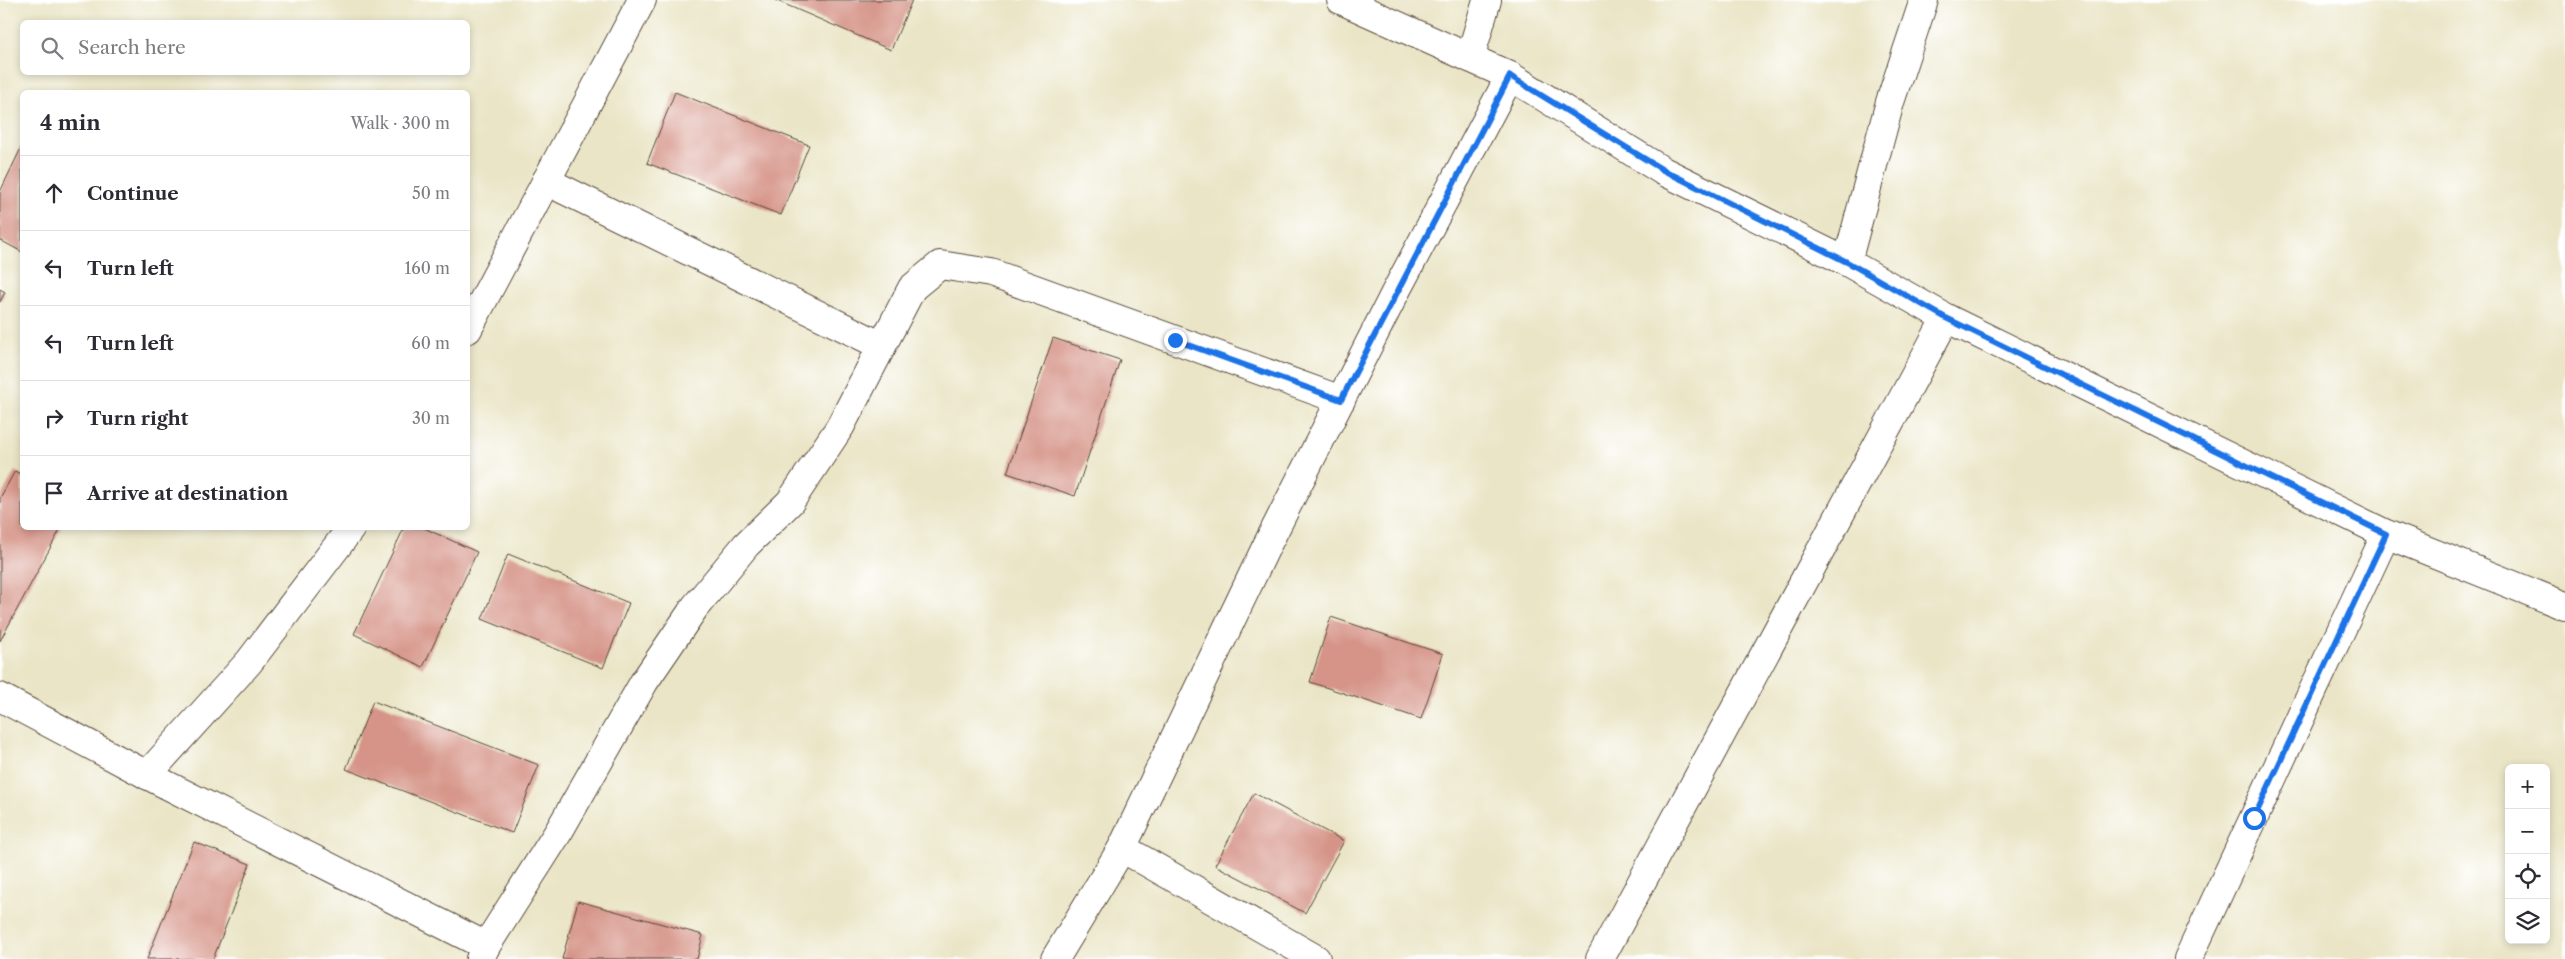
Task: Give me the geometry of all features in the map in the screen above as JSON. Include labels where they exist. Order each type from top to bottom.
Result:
[{"type":"street","points":[[470,325],[642,0]]},
{"type":"street","points":[[1342,0],[1510,76],[1663,170],[1847,262],[1946,318],[2386,534],[2565,606]]},
{"type":"street","points":[[1470,58],[1487,0]]},
{"type":"street","points":[[1847,262],[1890,102],[1924,0]]},
{"type":"street","points":[[1055,959],[1122,848],[1267,545],[1510,76]]},
{"type":"street","points":[[546,182],[882,346]]},
{"type":"street","points":[[0,697],[483,952],[559,831],[644,682],[695,607],[746,546],[790,502],[840,427],[912,288],[940,265],[991,273],[1341,400]]},
{"type":"street","points":[[1600,959],[1946,318]]},
{"type":"street","points":[[148,775],[249,662],[349,530]]},
{"type":"street","points":[[2188,959],[2386,534]]},
{"type":"street","points":[[1122,848],[1316,959]]},
{"type":"building","points":[[775,0],[912,0],[891,50]]},
{"type":"building","points":[[675,92],[809,145],[781,215],[647,163]]},
{"type":"building","points":[[20,150],[20,251],[0,240],[0,192]]},
{"type":"building","points":[[0,289],[5,292],[0,302]]},
{"type":"building","points":[[1053,338],[1120,360],[1075,496],[1007,473]]},
{"type":"building","points":[[15,471],[20,474],[20,530],[60,530],[0,641],[0,498]]},
{"type":"building","points":[[403,530],[428,530],[477,552],[423,667],[354,634]]},
{"type":"building","points":[[508,554],[629,603],[603,668],[482,619]]},
{"type":"building","points":[[1331,617],[1443,654],[1421,719],[1310,682]]},
{"type":"building","points":[[373,701],[539,765],[512,833],[346,769]]},
{"type":"building","points":[[1254,793],[1344,841],[1305,913],[1215,865]]},
{"type":"building","points":[[194,842],[250,864],[213,959],[147,959]]},
{"type":"building","points":[[578,901],[703,935],[697,959],[562,959]]},
{"type":"route","points":[[1175,340],[1341,400],[1395,293],[1510,76],[1663,170],[1847,262],[1946,318],[2386,534],[2254,818]]}]
